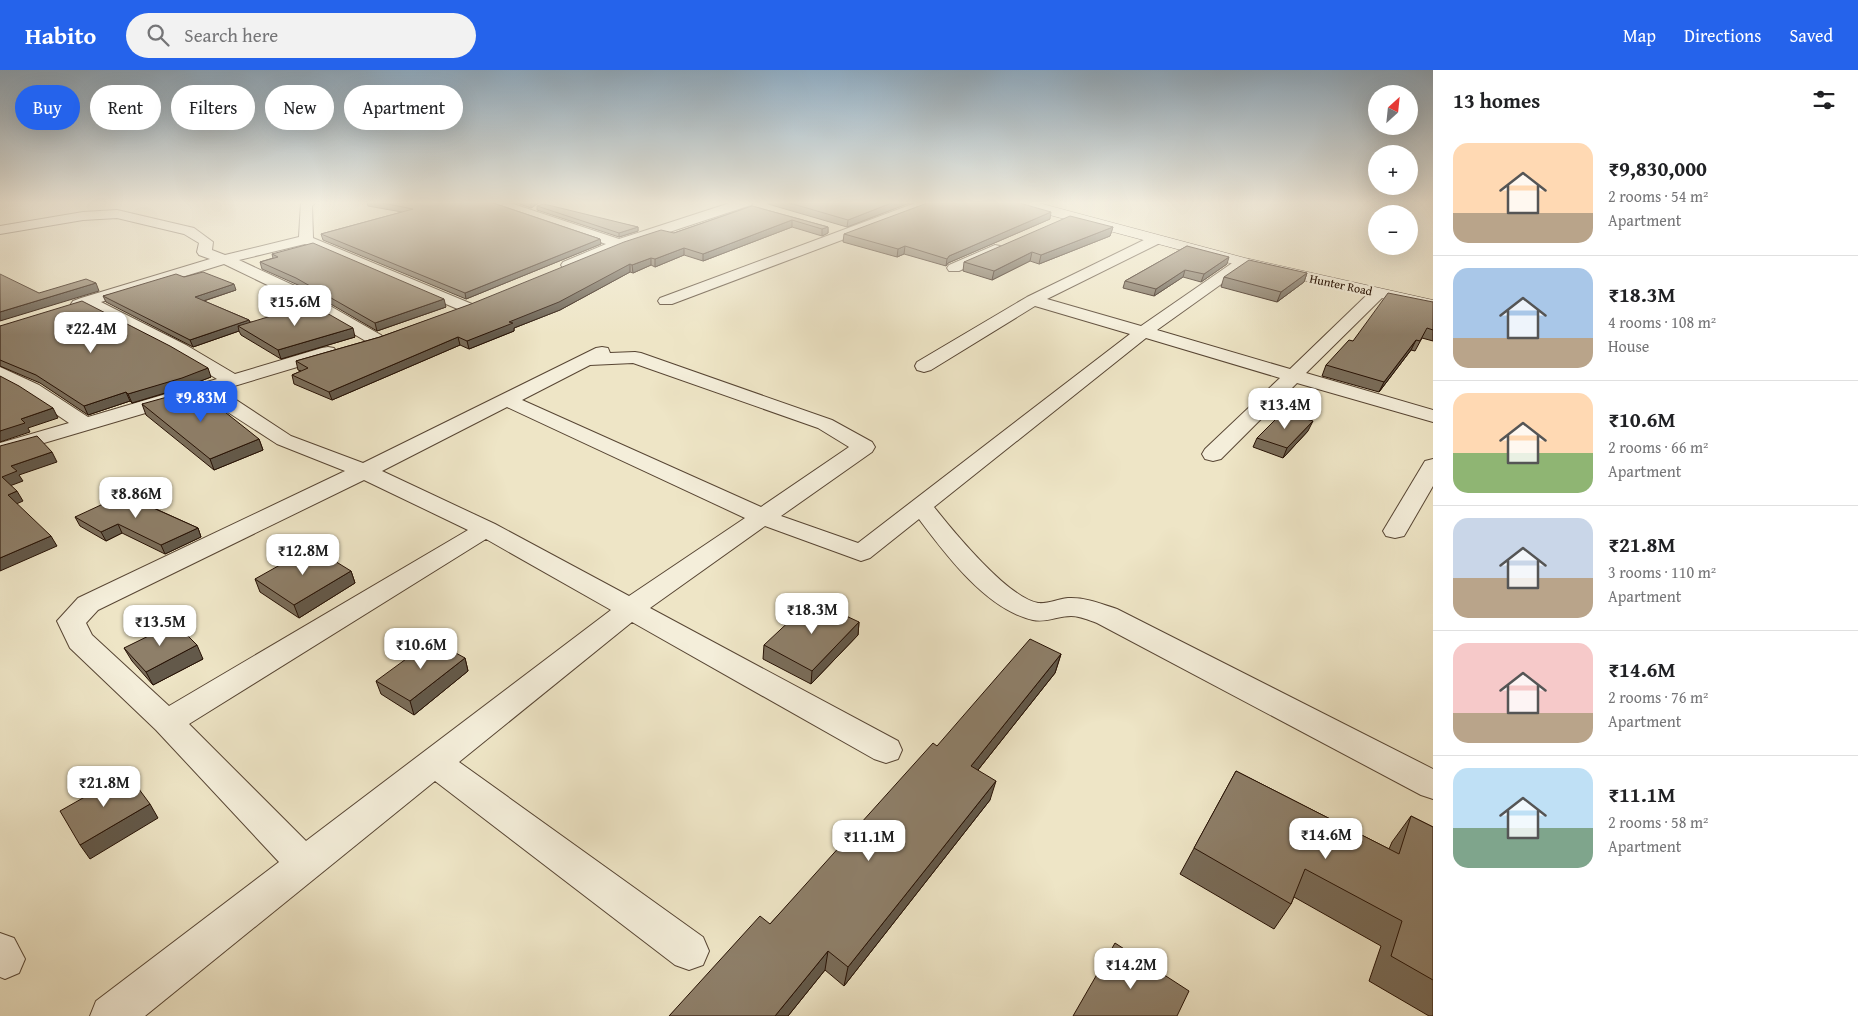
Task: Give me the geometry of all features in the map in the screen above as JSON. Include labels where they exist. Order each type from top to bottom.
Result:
[{"type":"main road","name":"Hunter Road","points":[[1180,246],[1433,305]]},
{"type":"main road","name":"Hunter Road","points":[[1208,246],[1433,296]]},
{"type":"street","points":[[205,246],[204,252],[225,259],[309,300],[375,339]]},
{"type":"street","points":[[59,310],[225,259],[280,246]]},
{"type":"street","points":[[321,246],[466,307]]},
{"type":"street","points":[[556,270],[614,246]]},
{"type":"street","points":[[666,301],[815,246]]},
{"type":"street","points":[[954,268],[1001,246]]},
{"type":"street","points":[[924,366],[1033,300],[1143,246]]},
{"type":"street","points":[[507,400],[762,517],[861,553],[1142,332],[1243,262]]},
{"type":"street","points":[[1213,454],[1378,293]]},
{"type":"street","points":[[439,317],[484,300]]},
{"type":"street","points":[[1033,300],[1433,416]]},
{"type":"street","points":[[87,301],[180,349],[232,380]]},
{"type":"street","points":[[0,450],[204,388],[375,339],[393,332]]},
{"type":"street","points":[[304,864],[166,722],[80,641],[71,621],[88,604],[364,471],[616,346]]},
{"type":"street","points":[[111,1016],[631,608],[864,448],[826,424],[635,357],[587,360]]},
{"type":"street","points":[[0,373],[32,389],[84,424]]},
{"type":"street","points":[[204,388],[284,440],[364,471],[486,529],[886,750]]},
{"type":"street","points":[[1395,531],[1433,466]]},
{"type":"street","points":[[920,506],[964,559],[1018,606],[1044,613],[1070,607],[1087,609],[1107,616],[1433,785]]},
{"type":"street","points":[[166,722],[486,529]]},
{"type":"street","points":[[435,762],[688,951]]},
{"type":"building","points":[[301,246],[320,246],[444,299],[375,323],[296,278],[260,262],[278,257],[272,254]]},
{"type":"building","points":[[351,246],[582,246],[465,293]]},
{"type":"building","points":[[614,246],[724,246],[703,254],[684,248],[655,259],[651,258],[632,265],[630,264],[559,302],[509,322],[513,323],[467,341],[458,337],[329,392],[292,375],[308,368],[296,361],[380,337],[471,304]]},
{"type":"building","points":[[888,246],[905,246],[898,249]]},
{"type":"building","points":[[905,246],[972,246],[949,256],[947,259]]},
{"type":"building","points":[[1001,246],[1064,246],[1041,255],[1032,252],[994,271],[964,262]]},
{"type":"building","points":[[1187,246],[1229,257],[1204,274],[1185,270],[1156,289],[1125,281]]},
{"type":"building","points":[[1249,260],[1307,273],[1281,292],[1224,277]]},
{"type":"building","points":[[203,272],[234,284],[195,297],[249,320],[190,340],[103,296],[176,274],[184,277]]},
{"type":"building","points":[[0,274],[39,293],[86,279],[96,283],[0,312]]},
{"type":"building","points":[[1388,293],[1433,302],[1433,330],[1427,328],[1420,341],[1416,340],[1384,382],[1326,365],[1349,340],[1353,341]]},
{"type":"building","points":[[82,301],[170,346],[208,368],[182,378],[128,394],[126,392],[84,406],[36,375],[0,360],[0,326]]},
{"type":"building","points":[[311,304],[353,328],[278,350],[238,326]]},
{"type":"building","points":[[0,376],[53,408],[21,419],[25,423],[0,431]]},
{"type":"building","points":[[196,389],[259,439],[210,459],[142,404]]},
{"type":"building","points":[[1283,412],[1313,421],[1287,448],[1257,438]]},
{"type":"building","points":[[37,436],[52,452],[11,466],[17,471],[2,477],[17,491],[8,495],[51,536],[0,558],[0,446]]},
{"type":"building","points":[[129,492],[154,505],[151,507],[198,528],[161,545],[118,524],[101,532],[75,517]]},
{"type":"building","points":[[312,547],[351,571],[294,605],[255,579]]},
{"type":"building","points":[[812,600],[859,622],[812,671],[764,645]]},
{"type":"building","points":[[175,623],[197,645],[146,672],[124,648]]},
{"type":"building","points":[[1030,639],[1061,654],[971,766],[996,781],[848,967],[828,951],[775,1016],[669,1016],[760,916],[770,924],[933,743],[937,746]]},
{"type":"building","points":[[432,640],[465,658],[410,701],[376,681]]},
{"type":"building","points":[[1236,771],[1399,854],[1411,816],[1433,827],[1433,980],[1391,956],[1402,921],[1305,869],[1291,904],[1194,848]]},
{"type":"building","points":[[127,773],[150,804],[80,845],[60,811]]},
{"type":"building","points":[[1115,943],[1189,991],[1177,1016],[1073,1016]]}]
